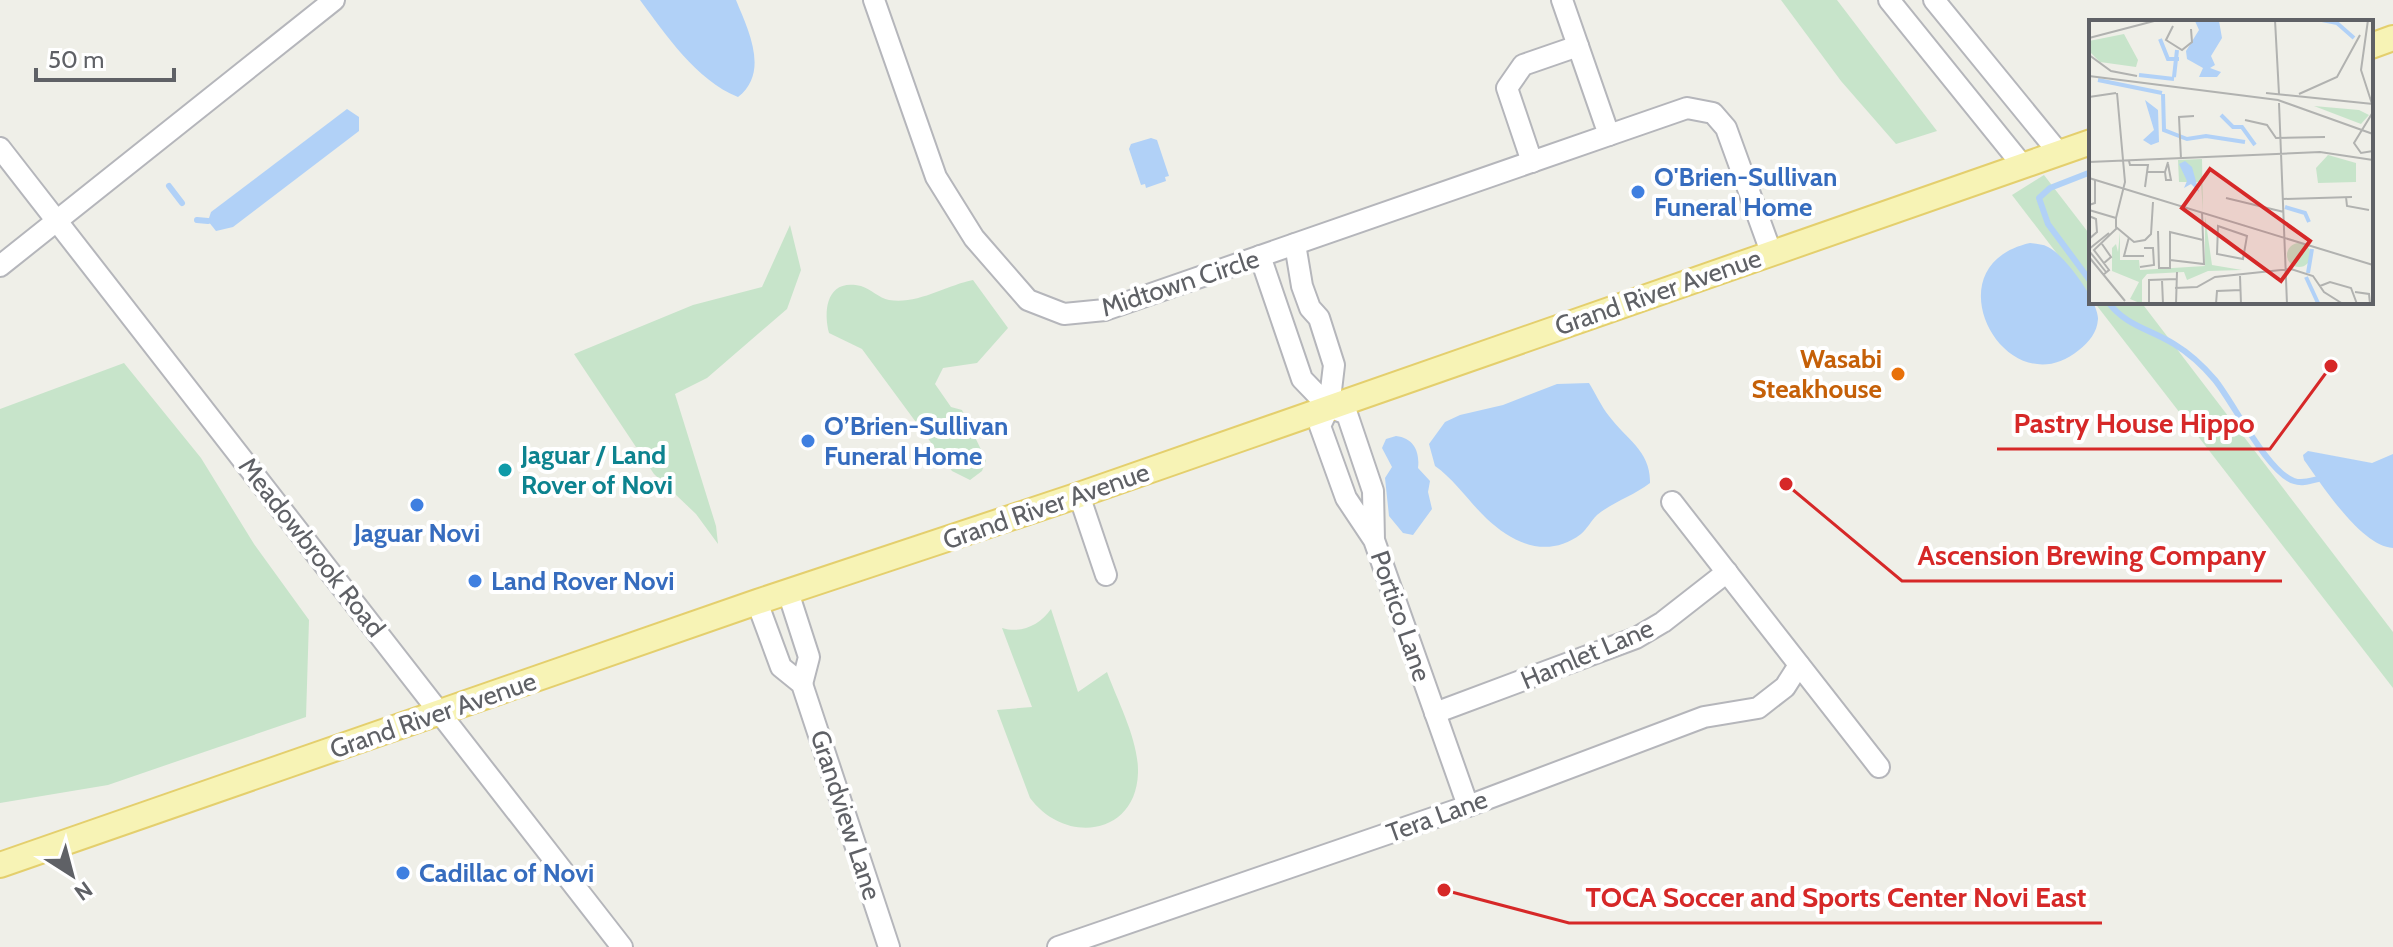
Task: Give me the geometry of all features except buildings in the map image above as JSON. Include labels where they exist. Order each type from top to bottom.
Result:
[{"type":"main road","points":[[2373,45],[2393,38]]},
{"type":"main road","name":"Grand River Avenue","points":[[0,865],[757,602],[1324,416],[1771,252],[2089,143]]},
{"type":"street","points":[[0,266],[334,0]]},
{"type":"street","name":"Midtown Circle","points":[[874,0],[904,94],[947,198],[974,238],[1028,300],[1047,310],[1081,315],[1260,256],[1297,251],[1532,162],[1687,108],[1713,113],[1726,128],[1771,252]]},
{"type":"street","points":[[1562,0],[1609,135]]},
{"type":"street","points":[[1889,0],[2023,166]]},
{"type":"street","points":[[1934,0],[2059,153]]},
{"type":"street","points":[[1532,162],[1507,88],[1523,65],[1578,46]]},
{"type":"street","name":"Meadowbrook Road","points":[[0,148],[622,947]]},
{"type":"street","points":[[1297,251],[1302,286],[1310,308],[1319,318],[1334,365],[1324,416],[1346,498],[1374,540]]},
{"type":"street","name":"Portico Lane","points":[[1260,256],[1302,379],[1324,416],[1347,414],[1358,442],[1373,491],[1374,540],[1468,806]]},
{"type":"street","points":[[1285,330],[1319,318]]},
{"type":"street","points":[[1079,495],[1106,575]]},
{"type":"street","points":[[1672,502],[1879,767]]},
{"type":"street","name":"Hamlet Lane","points":[[1435,713],[1636,638],[1663,622],[1727,572]]},
{"type":"street","name":"Grandview Lane","points":[[788,592],[809,657],[802,684]]},
{"type":"street","name":"Grandview Lane","points":[[757,602],[781,667],[802,684],[889,947]]},
{"type":"street","name":"Tera Lane","points":[[1058,947],[1468,806],[1704,717],[1758,708],[1785,687],[1799,665]]},
{"type":"green space","points":[[1781,0],[1837,0],[1937,131],[1896,144],[1841,81]]},
{"type":"green space","points":[[2044,175],[2089,233],[2089,295],[2012,195]]},
{"type":"green space","points":[[790,225],[801,270],[787,309],[707,378],[675,394],[716,526],[718,544],[696,514],[654,474],[574,354],[693,305],[762,287]]},
{"type":"green space","points":[[973,280],[1008,328],[977,363],[943,368],[935,384],[951,407],[962,410],[986,460],[982,471],[970,480],[952,471],[862,349],[829,333],[827,314],[830,298],[841,287],[861,286],[885,299],[900,301]]},
{"type":"green space","points":[[2096,304],[2143,304],[2393,632],[2393,688]]},
{"type":"green space","points":[[124,363],[201,458],[254,544],[309,620],[306,717],[108,785],[0,803],[0,409]]},
{"type":"green space","points":[[1051,609],[1078,692],[1107,672],[1135,748],[1138,773],[1134,794],[1125,810],[1112,821],[1096,827],[1061,823],[1030,798],[997,710],[1032,707],[1002,628],[1016,630],[1030,627]]},
{"type":"water","points":[[640,0],[736,0],[754,50],[753,76],[748,87],[738,97],[709,80],[683,55]]},
{"type":"water","points":[[347,109],[359,117],[359,131],[233,227],[216,231],[208,221],[211,212]]},
{"type":"water","points":[[1151,138],[1157,140],[1169,176],[1165,177],[1166,181],[1146,188],[1145,184],[1141,185],[1129,149],[1131,144]]},
{"type":"water","points":[[2030,243],[2046,246],[2064,260],[2089,295],[2089,304],[2094,304],[2097,312],[2094,333],[2079,350],[2052,364],[2026,362],[2005,349],[1989,328],[1981,303],[1984,278],[2000,257]]},
{"type":"water","points":[[1589,383],[1603,408],[1642,454],[1650,483],[1603,510],[1569,542],[1544,547],[1508,535],[1487,519],[1435,466],[1429,444],[1445,422],[1460,415],[1503,405],[1557,384]]},
{"type":"water","points":[[1396,436],[1411,443],[1418,457],[1418,468],[1430,481],[1428,492],[1432,509],[1413,535],[1403,533],[1389,516],[1385,478],[1392,467],[1382,448],[1386,439]]},
{"type":"water","points":[[2308,451],[2372,463],[2393,454],[2393,548],[2368,537],[2343,513],[2304,460],[2303,455]]},
{"type":"waterway","points":[[2089,173],[2050,188],[2039,198],[2048,224],[2089,279]]},
{"type":"waterway","points":[[169,186],[182,203]]},
{"type":"waterway","points":[[197,220],[208,221]]},
{"type":"waterway","points":[[2110,304],[2123,317],[2174,344],[2201,365],[2215,380],[2262,451],[2284,475],[2300,482],[2318,479]]},
{"type":"place","name":"O'Brien-Sullivan Funeral Home","points":[[1638,192]]},
{"type":"place","name":"Pastry House Hippo","points":[[2331,366]]},
{"type":"place","name":"Wasabi Steakhouse","points":[[1898,374]]},
{"type":"place","name":"O’Brien-Sullivan Funeral Home","points":[[808,441]]},
{"type":"place","name":"Jaguar / Land Rover of Novi","points":[[505,470]]},
{"type":"place","name":"Ascension Brewing Company","points":[[1786,484]]},
{"type":"place","name":"Jaguar Novi","points":[[417,505]]},
{"type":"place","name":"Land Rover Novi","points":[[475,581]]},
{"type":"place","name":"Cadillac of Novi","points":[[403,873]]},
{"type":"place","name":"TOCA Soccer and Sports Center Novi East","points":[[1444,890]]}]
